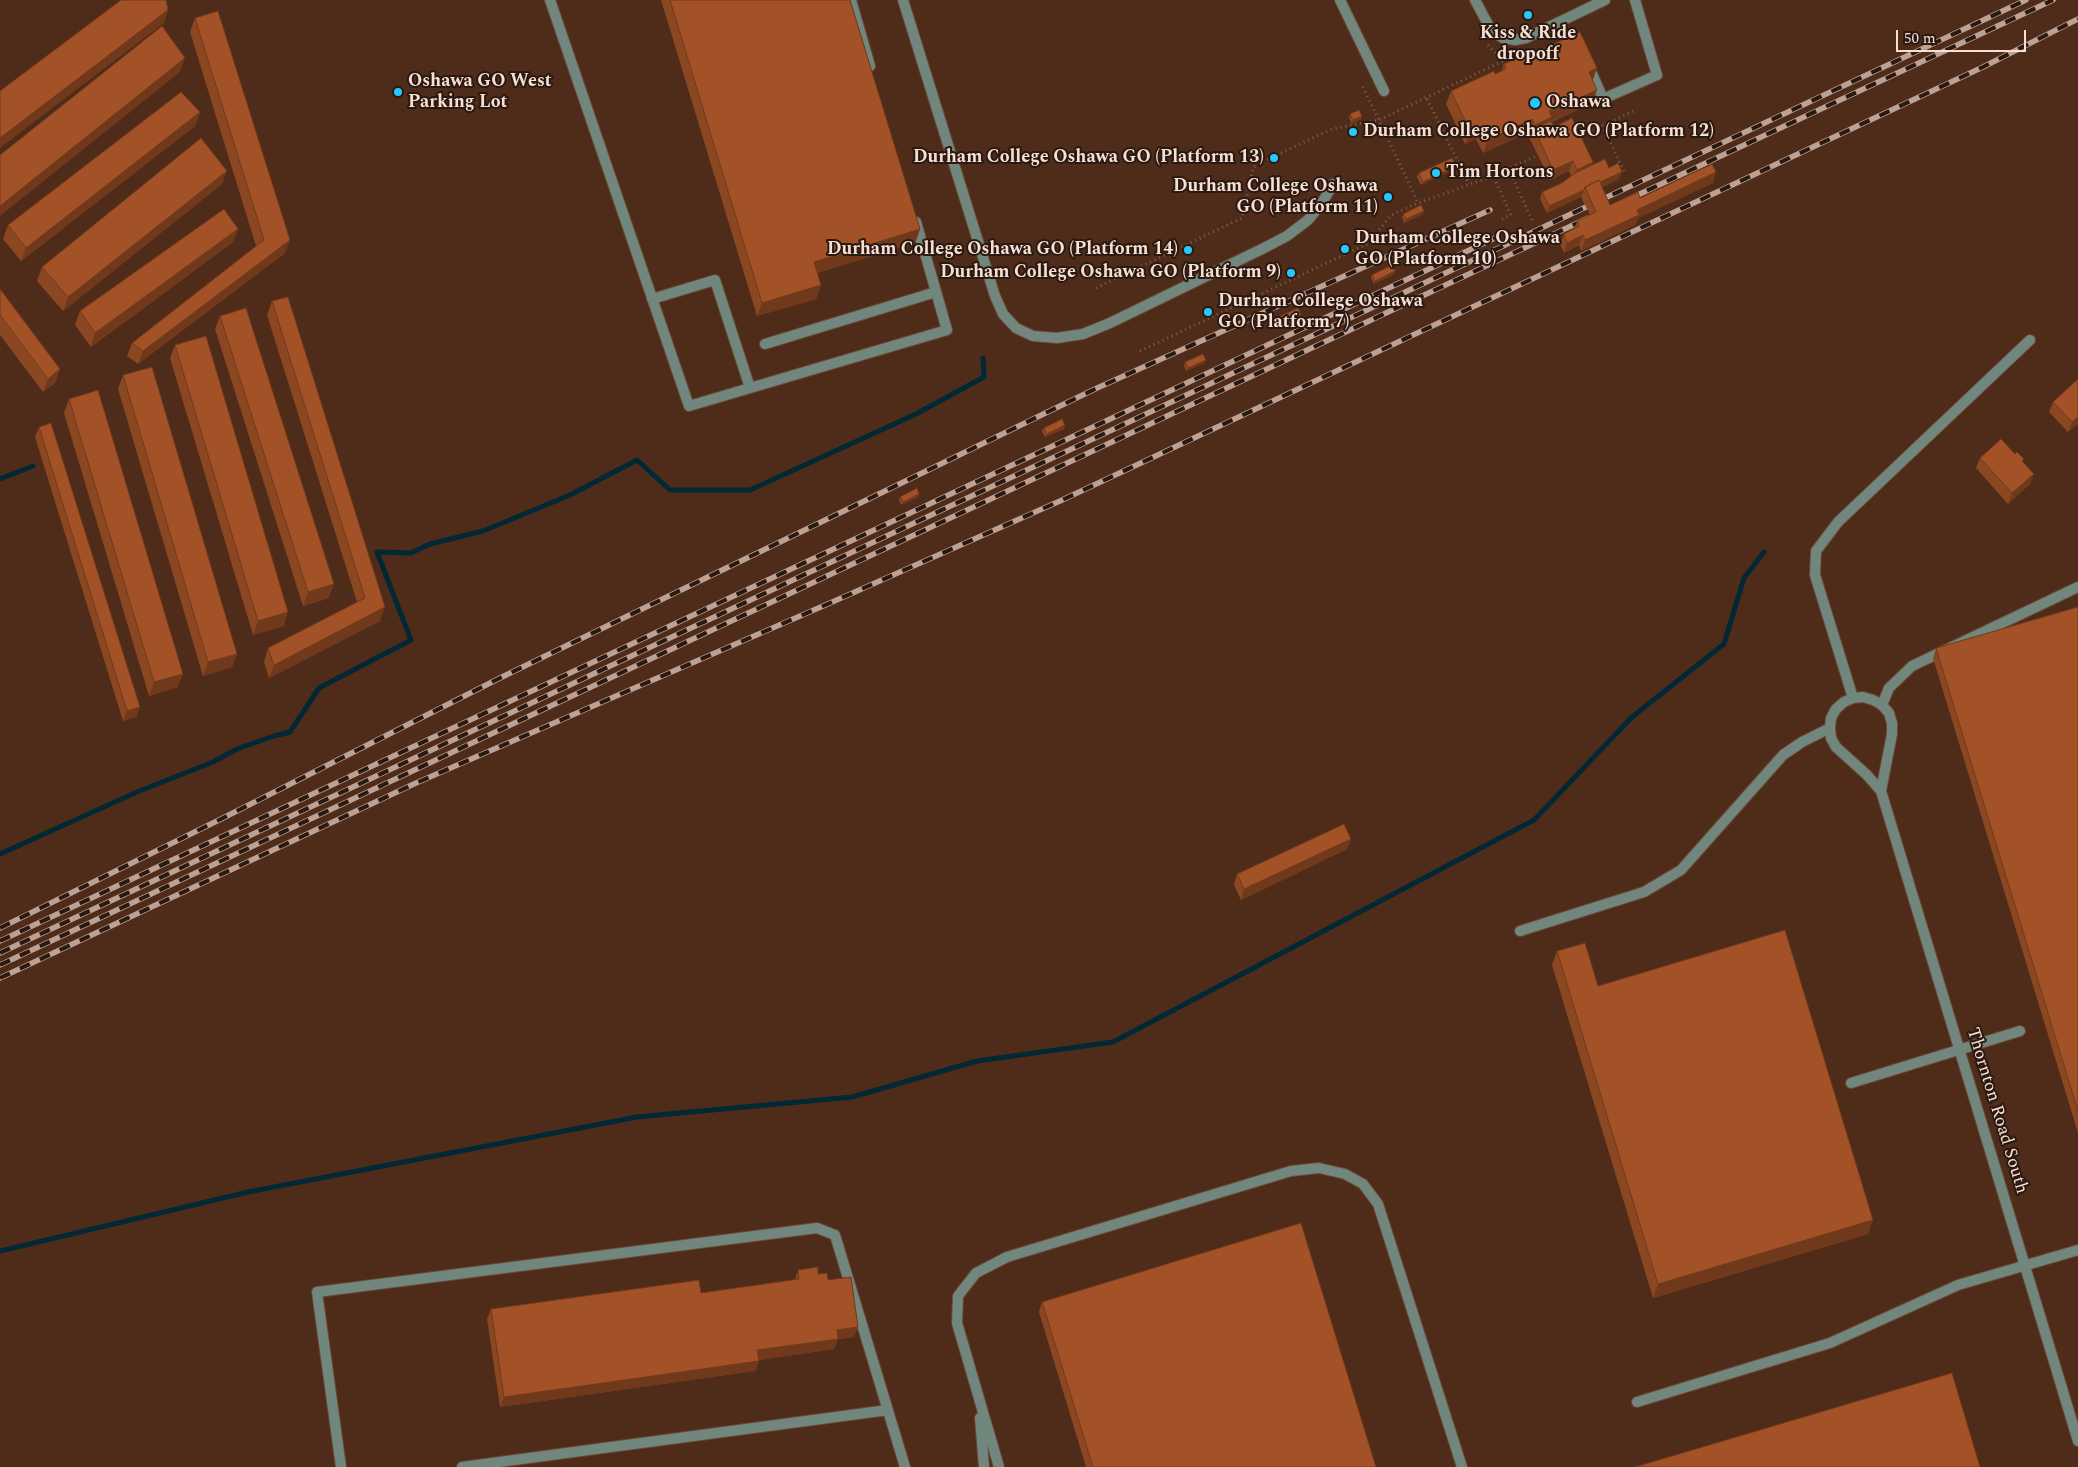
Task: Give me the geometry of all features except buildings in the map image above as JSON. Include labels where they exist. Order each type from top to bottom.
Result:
[{"type":"street","points":[[550,0],[689,406],[947,330],[911,207]]},
{"type":"street","points":[[851,0],[873,75]]},
{"type":"street","points":[[904,0],[995,296],[1003,314],[1016,328],[1032,336],[1057,338],[1083,334],[1110,323],[1288,236],[1308,220],[1322,203],[1333,184]]},
{"type":"street","points":[[1340,0],[1384,91]]},
{"type":"street","points":[[1475,0],[1491,30],[1503,38],[1515,40],[1526,38],[1605,0]]},
{"type":"street","points":[[1590,68],[1603,99],[1657,75],[1635,0]]},
{"type":"street","points":[[652,299],[715,280],[750,388]]},
{"type":"street","points":[[766,344],[936,292]]},
{"type":"street","points":[[1853,698],[1815,575],[1816,551],[1838,522],[2030,340]]},
{"type":"street","points":[[1520,931],[1644,892],[1681,870],[1783,755],[1802,742],[1830,728],[1831,718],[1836,709],[1844,702],[1853,698],[1863,697],[1882,705],[1889,688],[1912,666],[2078,587]]},
{"type":"street","name":"Thornton Road South","points":[[1882,705],[1889,713],[1892,723],[1892,734],[1882,791]]},
{"type":"street","name":"Thornton Road South","points":[[1830,728],[1831,738],[1836,747],[1882,791],[2078,1441]]},
{"type":"street","points":[[1851,1083],[2020,1031]]},
{"type":"street","points":[[1000,1467],[957,1323],[958,1296],[976,1273],[1007,1257],[1292,1171],[1319,1168],[1345,1174],[1363,1184],[1378,1204],[1462,1467]]},
{"type":"street","points":[[341,1467],[317,1292],[817,1228],[835,1235],[905,1467]]},
{"type":"street","points":[[1637,1402],[1830,1343],[1958,1285],[2078,1250]]},
{"type":"street","points":[[979,1398],[984,1467]]},
{"type":"street","points":[[462,1467],[888,1410]]},
{"type":"path","points":[[1503,61],[1509,73]]},
{"type":"path","points":[[1363,87],[1418,203]]},
{"type":"path","points":[[1445,90],[1448,96]]},
{"type":"path","points":[[1096,288],[1242,218],[1253,168],[1260,162],[1332,128],[1379,120],[1427,98],[1469,184]]},
{"type":"path","points":[[1574,139],[1634,111]]},
{"type":"path","points":[[1602,125],[1624,171]]},
{"type":"path","points":[[1140,352],[1369,243],[1391,215],[1418,203],[1493,176],[1547,151]]},
{"type":"path","points":[[1509,169],[1532,220]]},
{"type":"path","points":[[1493,176],[1510,215],[1502,219]]},
{"type":"waterway","points":[[0,854],[137,792],[213,762],[237,749],[290,732],[319,688],[411,640],[377,552],[411,553],[430,544],[483,531],[570,495],[637,460],[670,490],[750,490],[916,414],[984,377],[983,358]]},
{"type":"waterway","points":[[0,479],[33,466]]},
{"type":"waterway","points":[[0,1251],[248,1192],[637,1117],[852,1097],[977,1061],[1113,1042],[1534,820],[1632,717],[1724,644],[1744,578],[1764,552]]},
{"type":"railway","points":[[0,953],[2026,0]]},
{"type":"railway","points":[[1627,200],[2053,0]]},
{"type":"railway","points":[[0,978],[416,783],[1060,501],[1983,67],[2078,19]]},
{"type":"railway","points":[[0,928],[500,678],[1095,389],[1490,210]]},
{"type":"railway","points":[[0,965],[1588,218]]},
{"type":"railway","points":[[0,941],[1495,238]]},
{"type":"place","name":"Kiss & Ride dropoff","points":[[1528,15]]},
{"type":"place","name":"Oshawa GO West Parking Lot","points":[[398,92]]},
{"type":"place","name":"Oshawa","points":[[1535,103]]},
{"type":"place","name":"Durham College Oshawa GO (Platform 12)","points":[[1353,132]]},
{"type":"place","name":"Durham College Oshawa GO (Platform 13)","points":[[1274,158]]},
{"type":"place","name":"Tim Hortons","points":[[1436,173]]},
{"type":"place","name":"Durham College Oshawa GO (Platform 11)","points":[[1388,197]]},
{"type":"place","name":"Durham College Oshawa GO (Platform 10)","points":[[1345,249]]},
{"type":"place","name":"Durham College Oshawa GO (Platform 14)","points":[[1188,250]]},
{"type":"place","name":"Durham College Oshawa GO (Platform 9)","points":[[1291,273]]},
{"type":"place","name":"Durham College Oshawa GO (Platform 7)","points":[[1208,312]]}]
